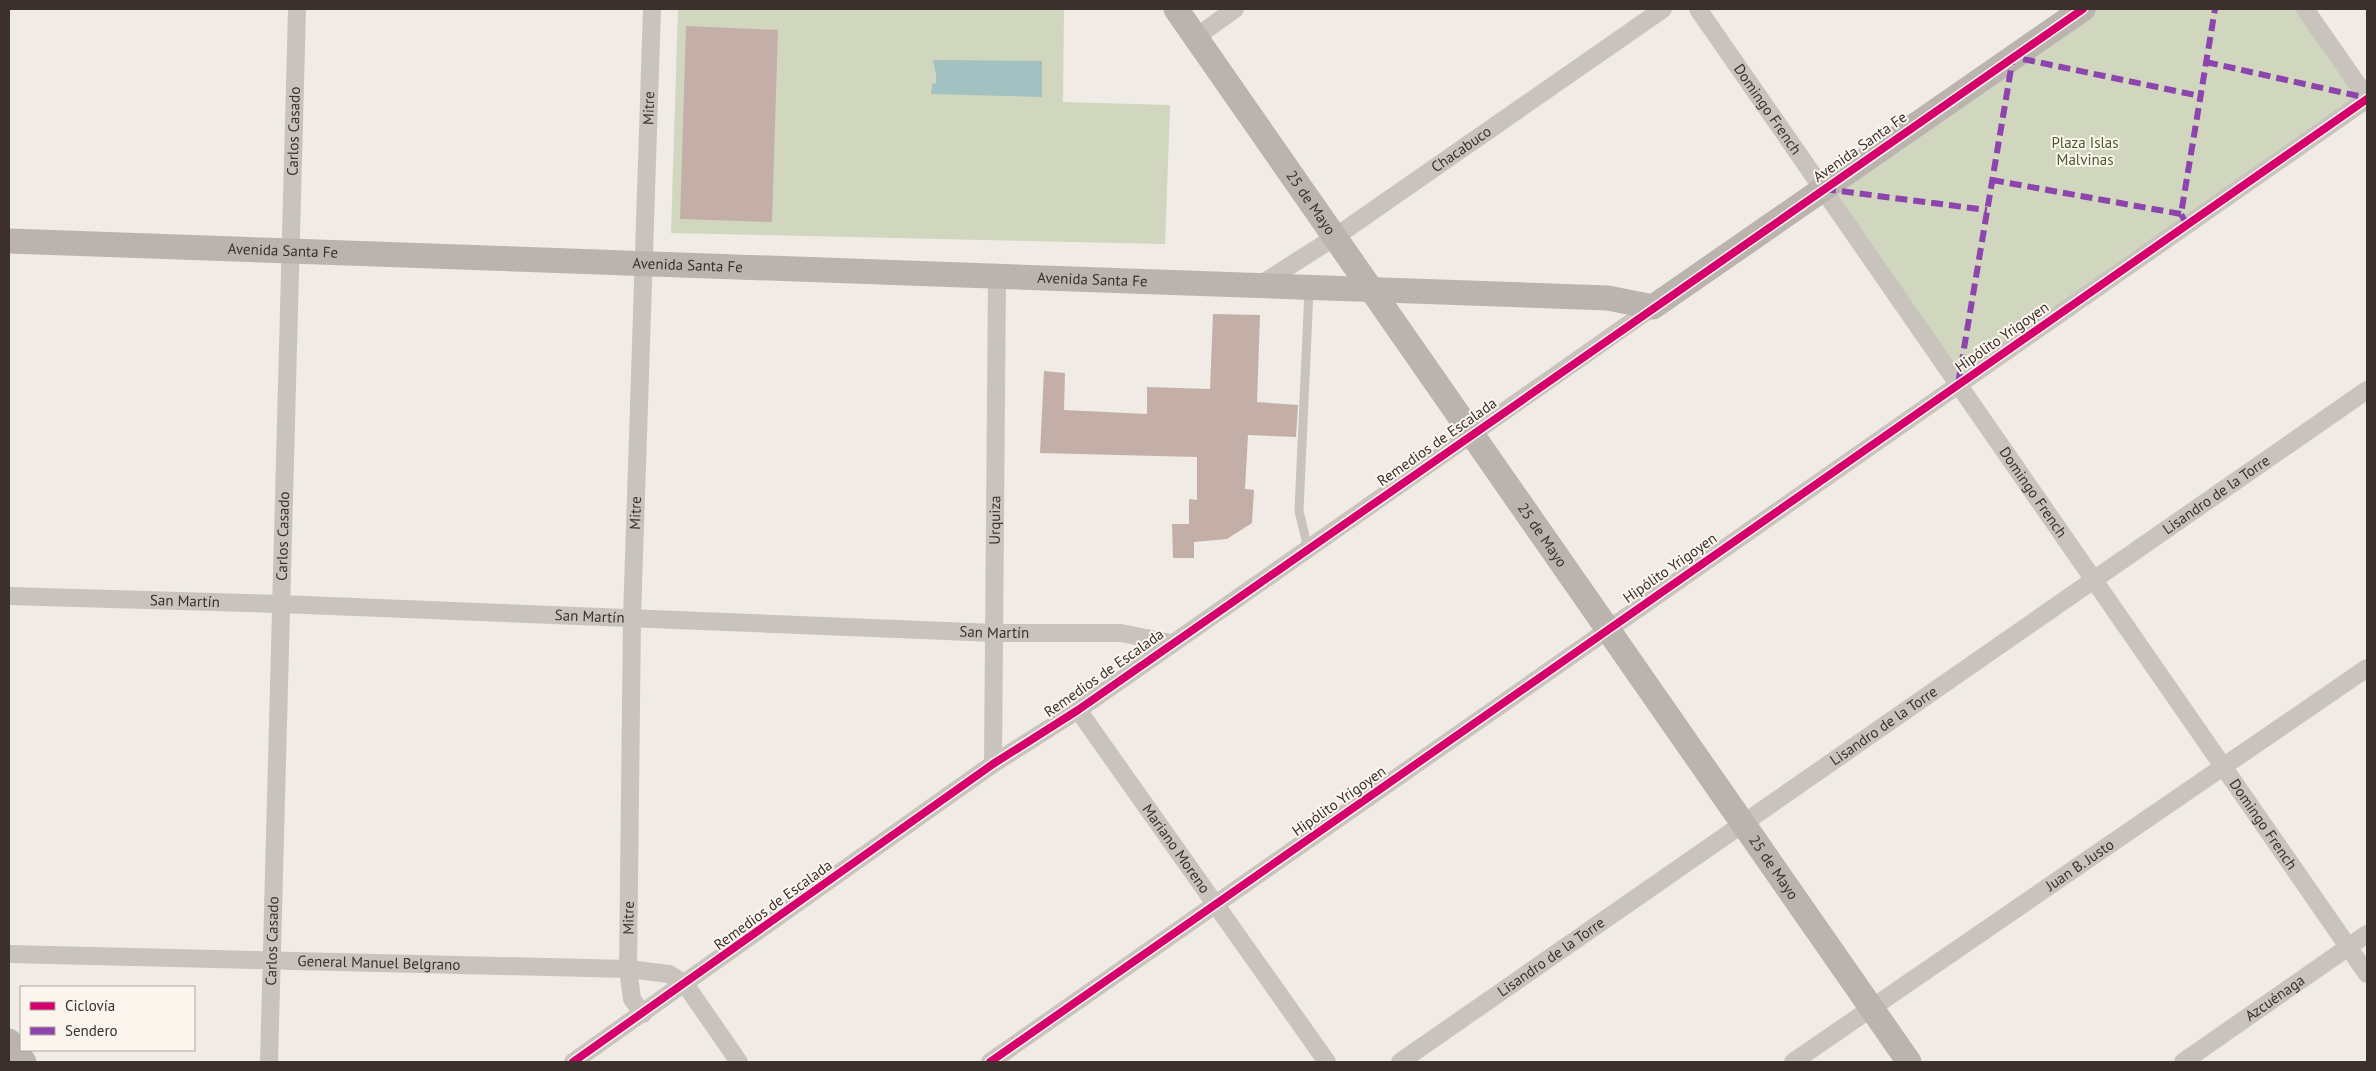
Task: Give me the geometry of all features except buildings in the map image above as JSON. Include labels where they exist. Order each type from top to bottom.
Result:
[{"type":"street","name":"Carlos Casado","points":[[269,1062],[297,9]]},
{"type":"street","name":"Mitre","points":[[642,1014],[632,999],[628,969],[632,618],[652,9]]},
{"type":"street","name":"25 de Mayo","points":[[1176,9],[1909,1062]]},
{"type":"street","points":[[1196,37],[1235,9]]},
{"type":"street","name":"Chacabuco","points":[[1258,286],[1335,237],[1663,9]]},
{"type":"street","name":"Domingo French","points":[[1698,9],[2367,974]]},
{"type":"street","name":"Avenida Santa Fe","points":[[9,241],[1608,298],[1653,307],[2083,9]]},
{"type":"street","points":[[2305,9],[2367,98]]},
{"type":"street","name":"Hipólito Yrigoyen","points":[[990,1062],[2367,98]]},
{"type":"street","name":"Urquiza","points":[[993,764],[997,276]]},
{"type":"street","name":"Remedios de Escalada","points":[[573,1062],[993,764],[1078,710],[1653,307]]},
{"type":"street","name":"Lisandro de la Torre","points":[[1400,1062],[2367,390]]},
{"type":"street","name":"San Martín","points":[[9,596],[281,604],[995,633],[1121,633],[1171,643]]},
{"type":"street","name":"Juan B. Justo","points":[[1793,1062],[2367,668]]},
{"type":"street","name":"Mariano Moreno","points":[[1078,710],[1327,1062]]},
{"type":"street","name":"Azcuénaga","points":[[2183,1062],[2367,934]]},
{"type":"street","name":"General Manuel Belgrano","points":[[9,954],[628,969],[669,974],[685,984]]},
{"type":"street","points":[[685,984],[739,1062]]},
{"type":"street","points":[[9,1041],[24,1062]]},
{"type":"lane","points":[[1308,548],[1300,511],[1309,288]]},
{"type":"green space","points":[[678,9],[1064,9],[1063,102],[1170,105],[1165,244],[671,233]]},
{"type":"green space","name":"Plaza Islas Malvinas","points":[[2083,9],[2305,9],[2367,98],[1958,384],[1824,189]]},
{"type":"water","points":[[933,60],[1042,61],[1042,97],[931,94],[932,84],[936,83]]},
{"type":"marked path","points":[[2187,225],[2181,214],[2215,9]]},
{"type":"marked path","points":[[1958,384],[2013,57],[2200,96]]},
{"type":"marked path","points":[[2206,62],[2367,98]]},
{"type":"marked path","points":[[1992,180],[2181,214]]},
{"type":"marked path","points":[[1824,189],[1987,210]]},
{"type":"cycle path","points":[[573,1062],[993,764],[1078,710],[2083,9]]},
{"type":"cycle path","points":[[990,1062],[2367,99]]}]
